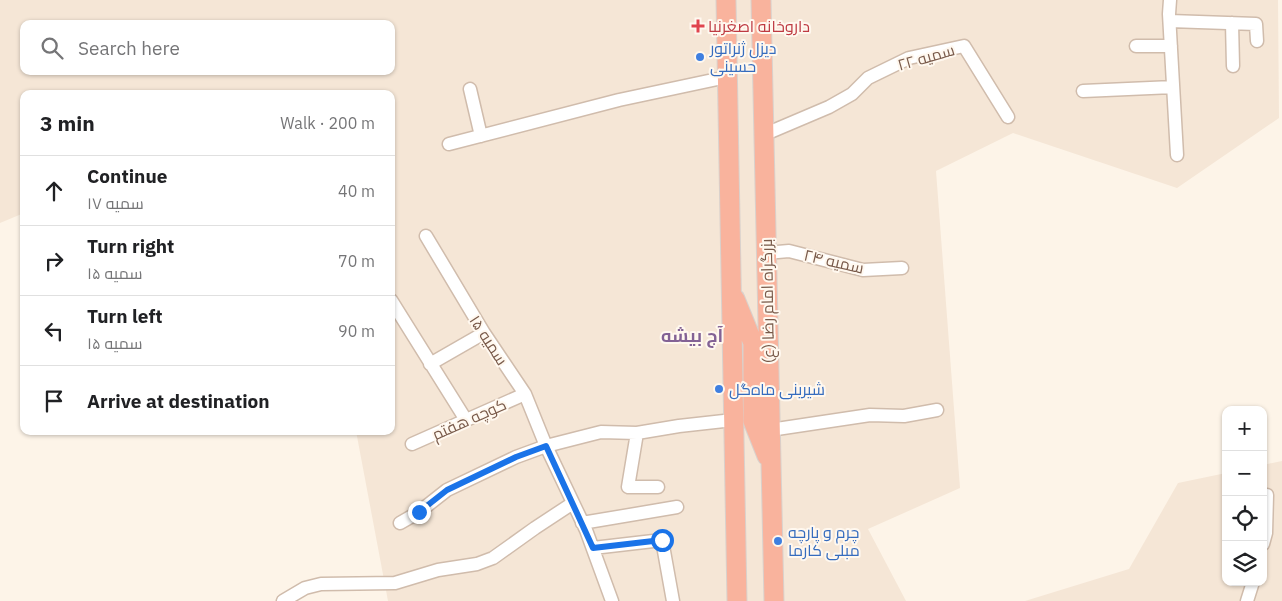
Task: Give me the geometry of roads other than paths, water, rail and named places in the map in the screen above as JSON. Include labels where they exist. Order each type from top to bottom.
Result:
[{"type":"highway","points":[[726,0],[737,601]]},
{"type":"highway","name":"بزرگراه امام رضا (ع)","points":[[761,0],[766,253],[761,379],[770,430],[774,601]]},
{"type":"highway","points":[[731,289],[752,341],[761,379],[753,421],[771,465]]},
{"type":"highway","points":[[733,378],[761,379]]},
{"type":"street","points":[[1170,0],[1177,156]]},
{"type":"street","points":[[1170,21],[1256,24],[1257,41]]},
{"type":"street","points":[[1232,23],[1233,66]]},
{"type":"street","name":"سمیه ۲۲","points":[[763,135],[829,107],[852,94],[868,78],[908,58],[964,46],[1008,117]]},
{"type":"street","points":[[1136,46],[1171,46]]},
{"type":"street","points":[[449,144],[619,100],[727,77]]},
{"type":"street","points":[[1082,91],[1174,87]]},
{"type":"street","points":[[470,89],[481,136]]},
{"type":"street","name":"سمیه ۱۵","points":[[426,236],[484,333],[525,394],[546,446],[593,548],[612,601]]},
{"type":"street","name":"سمیه ۲۴","points":[[766,253],[789,252],[863,270],[902,268]]},
{"type":"street","points":[[395,307],[466,420]]},
{"type":"street","points":[[430,364],[484,333]]},
{"type":"street","name":"کوچه هفتم","points":[[412,444],[525,394]]},
{"type":"street","points":[[770,430],[870,415],[904,416],[937,410]]},
{"type":"street","points":[[400,523],[419,512],[447,490],[516,457],[546,446],[601,432],[637,433],[733,420]]},
{"type":"street","points":[[637,433],[628,487],[658,487]]},
{"type":"street","points":[[1264,541],[1266,532],[1267,496]]},
{"type":"street","points":[[283,601],[305,588],[321,584],[395,583],[438,570],[477,564],[493,558],[573,503]]},
{"type":"street","points":[[582,523],[678,507]]},
{"type":"street","points":[[593,548],[662,540],[673,601]]},
{"type":"street","points":[[1247,601],[1252,586]]},
{"type":"place","name":"داروخانه اصغرنیا","points":[[698,26]]},
{"type":"place","name":"دیزل ژنراتور حسینی","points":[[700,57]]},
{"type":"place","name":"شیرینی ماه‌گل","points":[[719,389]]},
{"type":"place","name":"چرم و پارچه مبلی کارما","points":[[778,541]]},
{"type":"district","name":"آج بیشه","points":[[692,335]]}]
